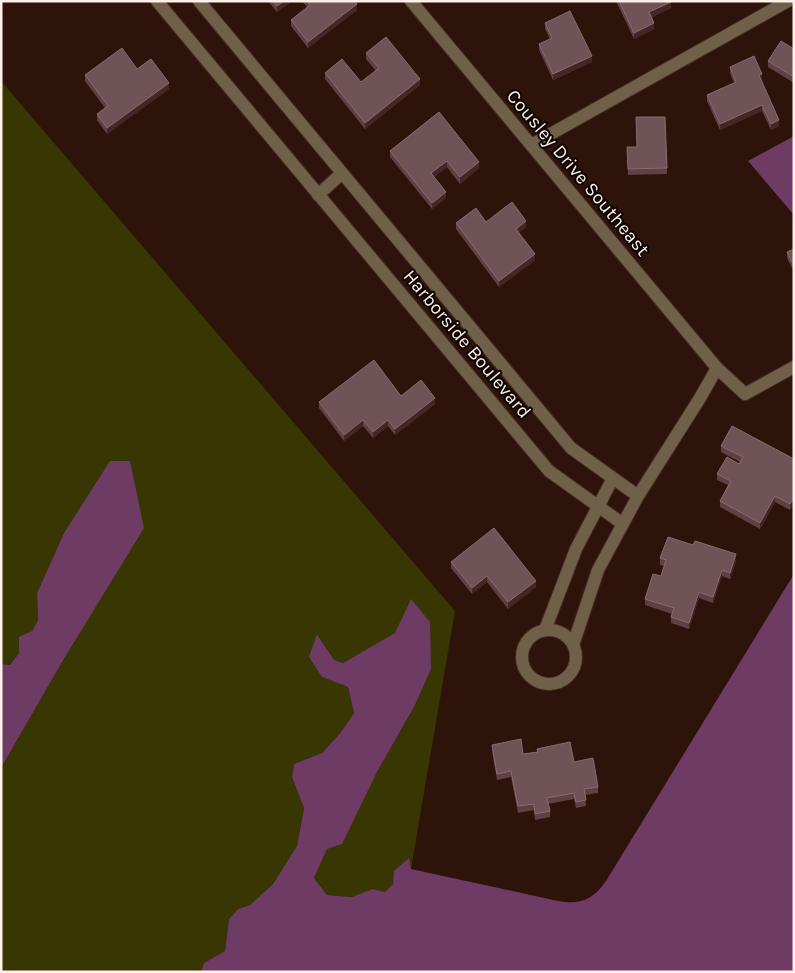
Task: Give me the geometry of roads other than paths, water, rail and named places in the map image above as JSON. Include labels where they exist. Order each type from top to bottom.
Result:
[{"type":"street","name":"Harborside Boulevard","points":[[157,1],[549,471],[623,524]]},
{"type":"street","name":"Harborside Boulevard","points":[[199,1],[571,448],[638,496]]},
{"type":"street","name":"Cousley Drive Southeast","points":[[411,1],[717,368],[745,394],[794,367]]},
{"type":"street","points":[[531,145],[788,1]]},
{"type":"street","points":[[318,195],[342,173]]},
{"type":"street","points":[[573,645],[598,570],[638,496],[695,407],[717,368]]},
{"type":"street","points":[[545,630],[576,550],[613,478]]},
{"type":"street","points":[[545,630],[556,631],[570,640],[575,648],[576,657],[572,673],[566,679],[550,685],[541,684],[533,680],[523,667],[521,658],[526,642],[532,636],[545,630]]}]
